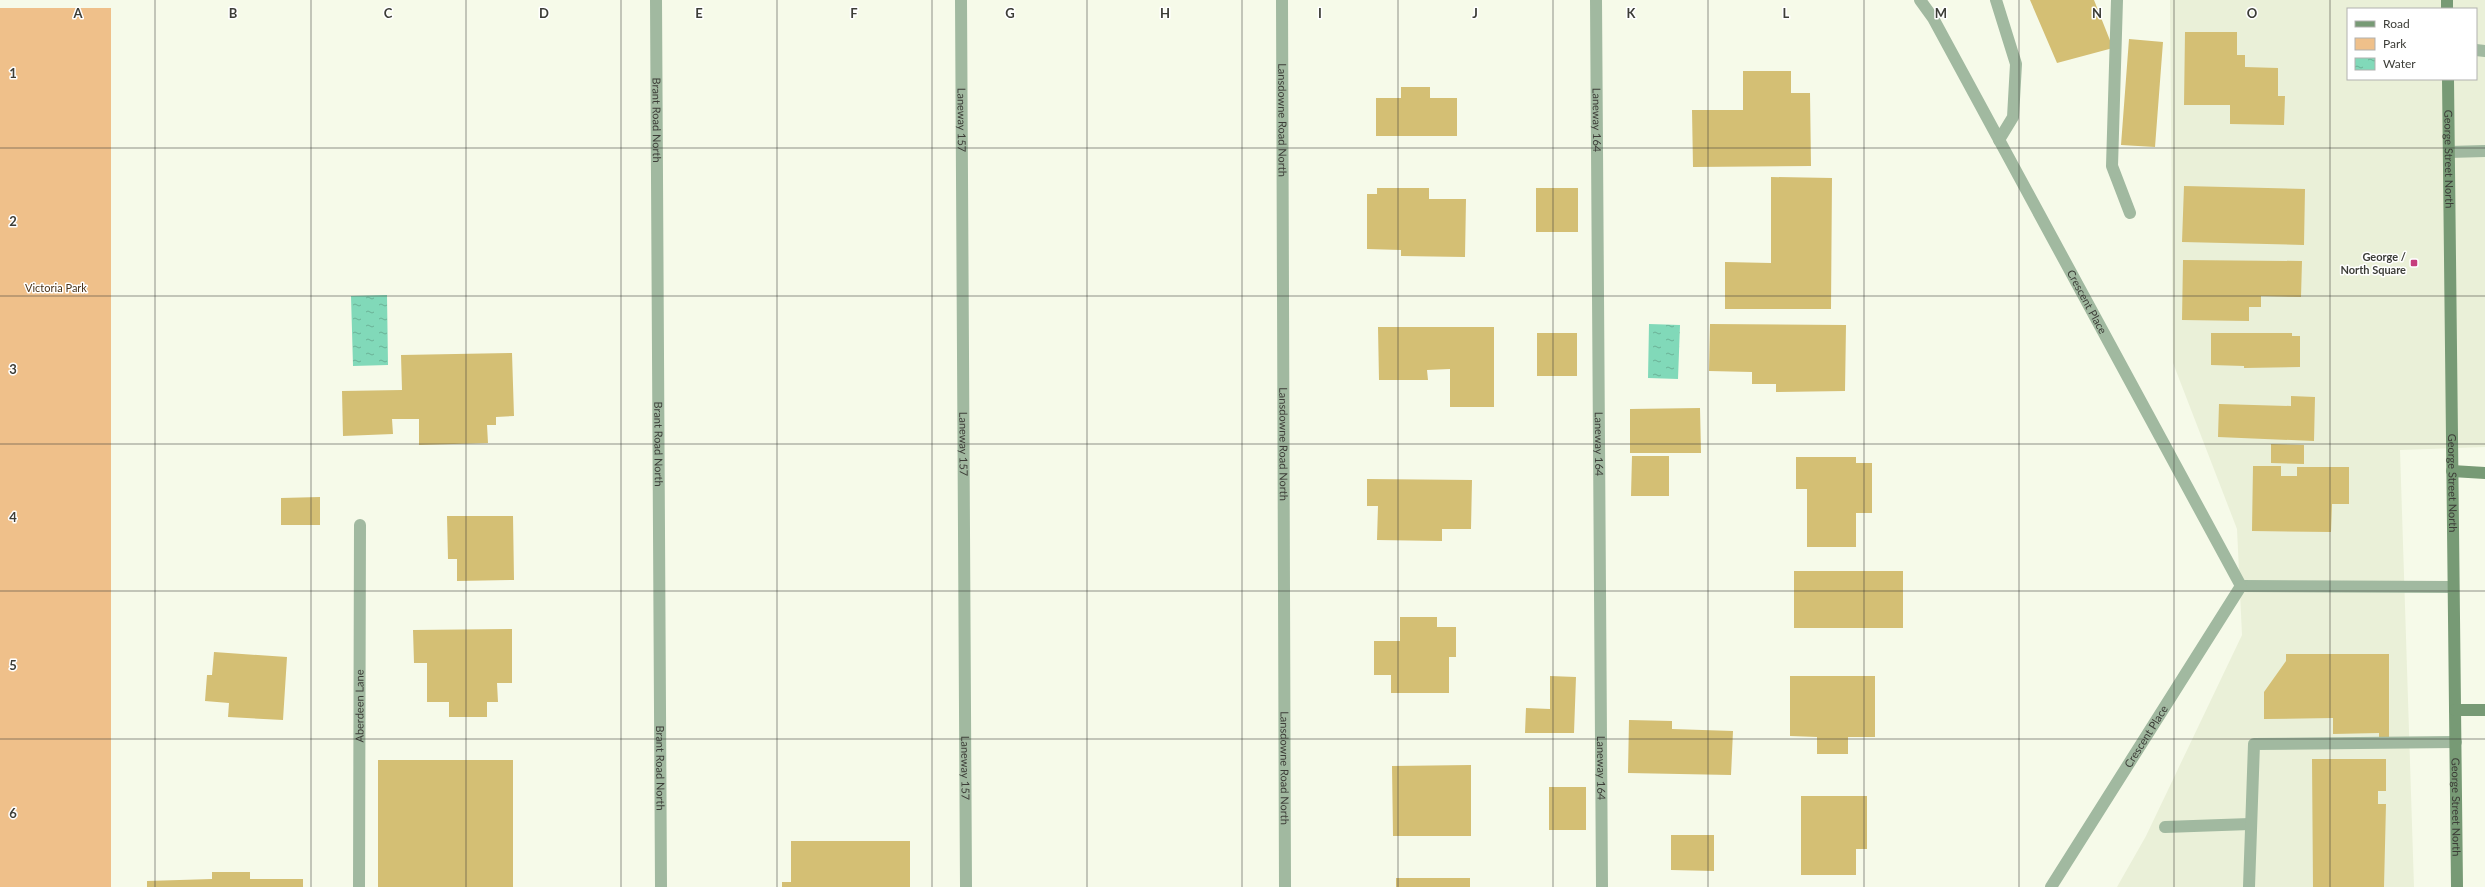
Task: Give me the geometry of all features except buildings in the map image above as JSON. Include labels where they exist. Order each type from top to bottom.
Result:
[{"type":"main road","name":"George Street North","points":[[2448,80],[2457,887]]},
{"type":"main road","points":[[2452,471],[2485,473]]},
{"type":"main road","points":[[2455,710],[2485,710]]},
{"type":"street","name":"Brant Road North","points":[[656,0],[661,887]]},
{"type":"street","name":"Laneway 157","points":[[961,0],[966,887]]},
{"type":"street","name":"Lansdowne Road North","points":[[1282,0],[1285,887]]},
{"type":"street","name":"Laneway 164","points":[[1596,0],[1602,887]]},
{"type":"street","name":"Crescent Place","points":[[1920,0],[1933,18],[2241,586],[2051,887]]},
{"type":"street","points":[[1996,0],[2016,64],[2013,117],[1999,140]]},
{"type":"street","points":[[2117,0],[2112,166],[2130,213]]},
{"type":"street","points":[[2449,152],[2485,151]]},
{"type":"street","name":"Aberdeen Lane","points":[[359,887],[360,525]]},
{"type":"street","points":[[2241,586],[2454,587]]},
{"type":"street","points":[[2249,887],[2250,824],[2254,744],[2456,742]]},
{"type":"street","points":[[2165,827],[2250,824]]},
{"type":"shaded area","points":[[2170,0],[2485,0],[2485,447],[2400,450],[2414,887],[2117,887],[2146,836],[2242,635],[2237,529],[2173,363]]},
{"type":"green space","name":"Victoria Park","points":[[0,8],[111,8],[111,887],[0,887]]},
{"type":"water","points":[[387,295],[388,365],[353,366],[351,296]]},
{"type":"water","points":[[1649,324],[1680,325],[1678,379],[1648,378]]},
{"type":"place","name":"George / North Square","points":[[2414,263]]}]
